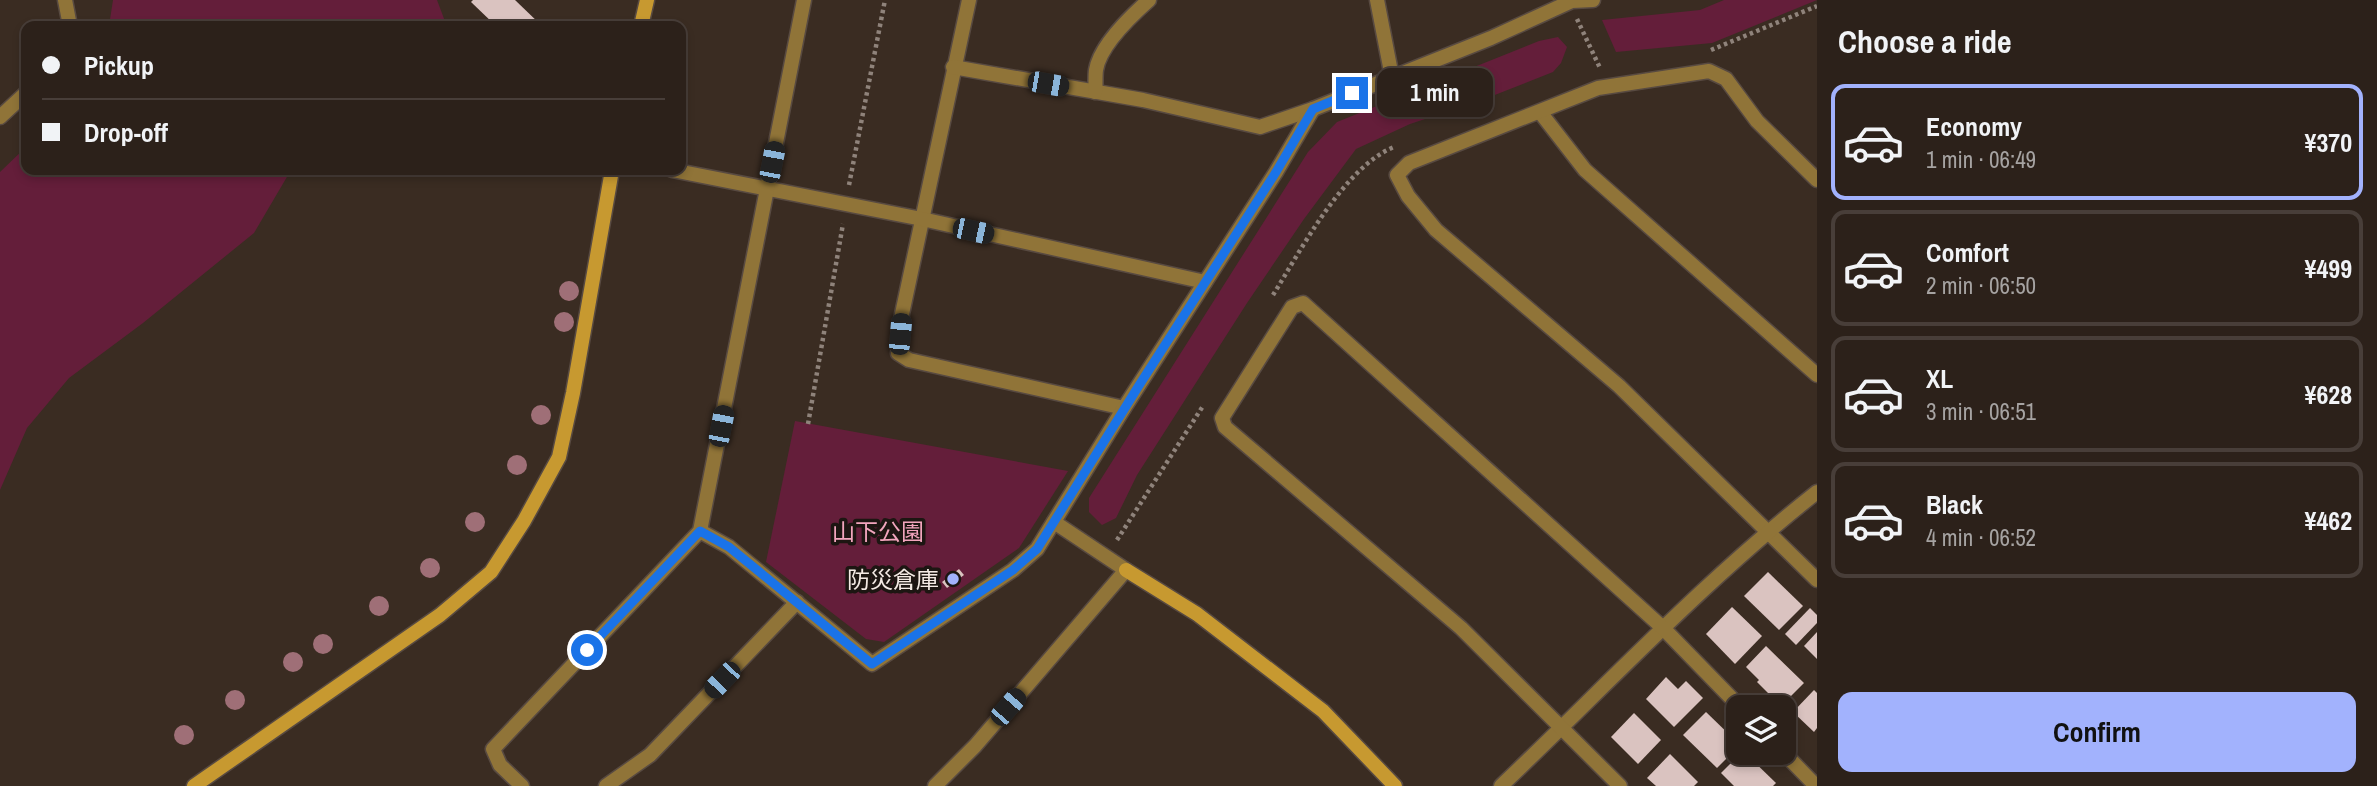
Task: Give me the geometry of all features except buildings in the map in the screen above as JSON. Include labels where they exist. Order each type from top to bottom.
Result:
[{"type":"street","points":[[65,0],[69,21]]},
{"type":"street","points":[[642,21],[647,0]]},
{"type":"street","points":[[522,786],[500,765],[493,749],[700,531],[804,0]]},
{"type":"street","points":[[969,0],[902,314],[898,353],[909,360],[1124,408]]},
{"type":"street","points":[[1095,92],[1096,67],[1108,46],[1127,19],[1149,0]]},
{"type":"street","points":[[1377,0],[1392,77]]},
{"type":"street","points":[[953,67],[1095,92],[1260,127],[1313,109],[1491,38],[1549,5],[1593,0]]},
{"type":"street","points":[[1817,180],[1757,121],[1726,79],[1709,72],[1598,88],[1409,163],[1397,175],[1408,196],[1436,230],[1619,386],[1817,580]]},
{"type":"street","points":[[0,117],[21,98]]},
{"type":"street","points":[[700,531],[729,547],[872,664],[1013,570],[1037,549],[1276,172],[1313,109]]},
{"type":"street","points":[[1540,112],[1585,170],[1817,375]]},
{"type":"street","points":[[686,173],[922,219],[1205,282]]},
{"type":"street","points":[[194,786],[440,615],[491,572],[524,521],[559,457],[573,393],[611,175]]},
{"type":"street","points":[[1620,786],[1461,628],[1225,427],[1222,418],[1292,307],[1303,303],[1664,628],[1728,695]]},
{"type":"street","points":[[1501,786],[1768,531],[1817,492]]},
{"type":"street","points":[[1054,522],[1197,614],[1323,711],[1395,786]]},
{"type":"street","points":[[935,786],[975,746],[1126,570]]},
{"type":"street","points":[[606,786],[650,755],[797,602]]},
{"type":"street","points":[[1796,765],[1816,786]]},
{"type":"path","points":[[808,424],[845,204],[885,0]]},
{"type":"path","points":[[1572,1],[1578,23],[1609,86]]},
{"type":"green space","points":[[113,0],[437,0],[445,21],[110,21]]},
{"type":"green space","points":[[1724,0],[1817,0],[1712,43],[1616,52],[1602,20],[1700,10]]},
{"type":"green space","points":[[1558,37],[1567,47],[1561,63],[1553,72],[1410,124],[1356,149],[1247,303],[1137,475],[1116,518],[1102,525],[1089,512],[1089,498],[1308,152],[1337,122],[1539,41]]},
{"type":"green space","points":[[21,152],[21,175],[288,175],[254,233],[143,323],[69,378],[27,428],[0,490],[0,172]]},
{"type":"green space","name":"山下公園","points":[[795,421],[1068,471],[1019,548],[884,642],[866,639],[766,562]]},
{"type":"place","name":"防災倉庫","points":[[953,579]]},
{"type":"route","points":[[587,650],[700,531],[729,547],[872,664],[1013,570],[1037,549],[1276,172],[1313,109],[1352,93]]}]
